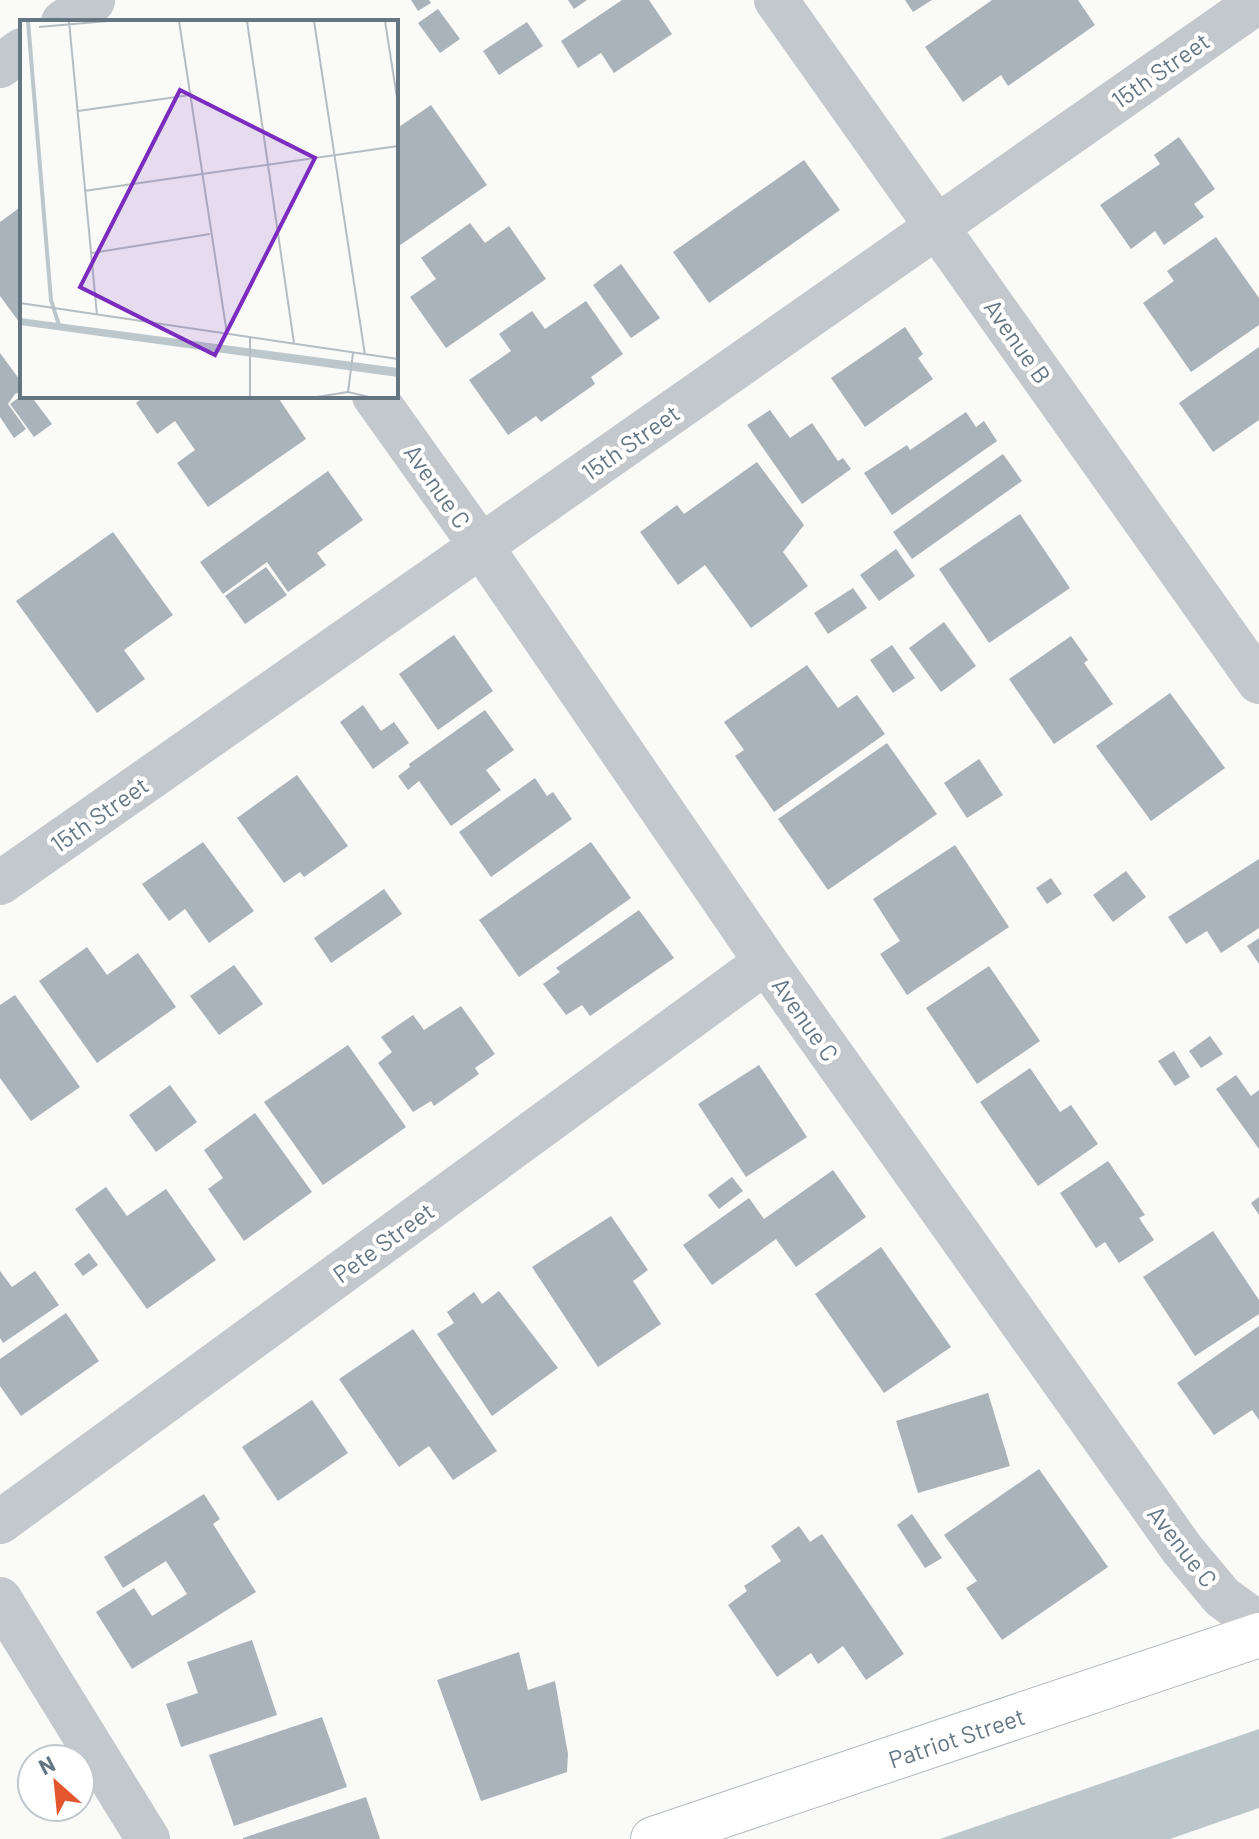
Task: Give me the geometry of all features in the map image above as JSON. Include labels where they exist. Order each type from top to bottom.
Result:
[{"type":"main road","name":"Patriot Street","points":[[653,1839],[1259,1635]]},
{"type":"street","points":[[66,20],[92,0],[107,20]]},
{"type":"street","name":"Avenue B","points":[[776,0],[1259,682]]},
{"type":"street","name":"15th Street","points":[[0,883],[1259,1]]},
{"type":"street","points":[[0,66],[20,51]]},
{"type":"street","name":"Avenue C","points":[[375,398],[481,546],[766,962],[1182,1549],[1222,1597],[1259,1624]]},
{"type":"street","name":"Pete Street","points":[[0,1522],[766,962]]},
{"type":"street","points":[[0,1599],[148,1839]]},
{"type":"shaded area","points":[[1259,1729],[1259,1808],[1170,1839],[940,1839]]},
{"type":"building","points":[[411,0],[429,0],[431,3],[418,11]]},
{"type":"building","points":[[568,0],[587,0],[574,9]]},
{"type":"building","points":[[622,0],[649,0],[672,34],[614,73],[601,53],[578,68],[561,41]]},
{"type":"building","points":[[905,0],[932,0],[913,12]]},
{"type":"building","points":[[992,0],[1078,0],[1095,25],[1008,86],[1001,75],[963,102],[925,47]]},
{"type":"building","points":[[438,9],[460,39],[440,53],[418,23]]},
{"type":"building","points":[[527,22],[543,46],[499,75],[483,51]]},
{"type":"building","points":[[431,105],[487,185],[398,247],[398,128]]},
{"type":"building","points":[[1179,137],[1215,189],[1194,204],[1204,217],[1164,245],[1155,231],[1131,249],[1100,205],[1160,164],[1154,155]]},
{"type":"building","points":[[804,160],[840,210],[709,303],[673,252]]},
{"type":"building","points":[[20,207],[20,323],[0,296],[0,222]]},
{"type":"building","points":[[470,223],[485,243],[509,226],[546,279],[446,348],[410,297],[436,279],[421,258]]},
{"type":"building","points":[[1216,237],[1259,298],[1259,325],[1191,372],[1143,303],[1174,281],[1167,271]]},
{"type":"building","points":[[621,264],[660,318],[631,338],[593,285]]},
{"type":"building","points":[[586,301],[623,354],[591,377],[595,384],[541,422],[536,416],[508,435],[469,380],[511,351],[499,334],[532,311],[545,329]]},
{"type":"building","points":[[905,327],[923,354],[918,358],[933,379],[865,427],[831,378]]},
{"type":"building","points":[[1259,347],[1259,420],[1213,452],[1179,403]]},
{"type":"building","points":[[0,353],[20,380],[20,392],[8,404],[26,429],[14,438],[0,417]]},
{"type":"building","points":[[20,397],[32,398],[52,424],[34,437],[10,404]]},
{"type":"building","points":[[142,398],[278,398],[306,439],[208,507],[177,463],[195,450],[175,421],[157,434],[136,403]]},
{"type":"building","points":[[770,410],[790,438],[812,423],[838,461],[843,458],[851,469],[802,504],[747,425]]},
{"type":"building","points":[[966,412],[976,427],[984,421],[997,441],[892,515],[864,473],[907,445],[910,450]]},
{"type":"building","points":[[1003,454],[1022,481],[912,559],[893,532]]},
{"type":"building","points":[[757,462],[804,525],[783,552],[808,586],[751,628],[705,565],[678,585],[640,532],[677,505],[684,514]]},
{"type":"building","points":[[328,471],[363,520],[317,553],[326,565],[288,592],[267,562],[223,594],[200,562]]},
{"type":"building","points":[[1020,514],[1070,588],[989,643],[939,569]]},
{"type":"building","points":[[113,532],[173,615],[124,650],[145,679],[97,713],[16,601]]},
{"type":"building","points":[[896,549],[915,576],[879,601],[860,575]]},
{"type":"building","points":[[266,567],[287,595],[245,624],[225,596]]},
{"type":"building","points":[[853,588],[867,608],[828,634],[814,613]]},
{"type":"building","points":[[944,622],[976,666],[941,692],[909,648]]},
{"type":"building","points":[[454,635],[493,691],[438,730],[399,674]]},
{"type":"building","points":[[1071,636],[1088,660],[1084,663],[1113,704],[1054,744],[1009,679]]},
{"type":"building","points":[[892,645],[915,678],[893,693],[870,660]]},
{"type":"building","points":[[807,665],[838,708],[857,695],[885,734],[774,812],[735,756],[744,750],[724,722]]},
{"type":"building","points":[[1170,693],[1225,768],[1151,821],[1096,746]]},
{"type":"building","points":[[363,705],[381,731],[394,722],[409,743],[373,769],[340,722]]},
{"type":"building","points":[[485,710],[514,750],[486,770],[501,790],[451,826],[419,781],[408,790],[398,776],[410,767],[409,764]]},
{"type":"building","points":[[887,743],[937,814],[828,890],[778,819]]},
{"type":"building","points":[[979,759],[1003,795],[967,818],[944,783]]},
{"type":"building","points":[[297,775],[348,846],[304,877],[300,872],[284,883],[237,818]]},
{"type":"building","points":[[535,778],[547,796],[553,792],[572,819],[491,877],[459,832]]},
{"type":"building","points":[[203,842],[254,911],[209,943],[185,909],[169,921],[142,884]]},
{"type":"building","points":[[591,842],[631,898],[519,977],[479,920]]},
{"type":"building","points":[[955,845],[1009,927],[907,995],[880,954],[900,941],[873,899]]},
{"type":"building","points":[[1259,859],[1259,928],[1221,953],[1207,931],[1186,944],[1168,917]]},
{"type":"building","points":[[1126,871],[1146,897],[1113,922],[1093,895]]},
{"type":"building","points":[[1051,878],[1062,894],[1047,904],[1036,888]]},
{"type":"building","points":[[384,889],[402,914],[331,963],[314,938]]},
{"type":"building","points":[[639,910],[674,958],[590,1016],[582,1005],[566,1015],[543,984],[560,972],[556,968]]},
{"type":"building","points":[[1259,938],[1259,964],[1247,946]]},
{"type":"building","points":[[87,947],[107,975],[138,953],[176,1007],[97,1063],[39,981]]},
{"type":"building","points":[[234,965],[263,1004],[219,1035],[190,996]]},
{"type":"building","points":[[989,966],[1040,1041],[977,1084],[926,1008]]},
{"type":"building","points":[[15,995],[80,1087],[31,1121],[0,1078],[0,1005]]},
{"type":"building","points":[[461,1006],[495,1054],[475,1068],[479,1074],[434,1106],[431,1101],[413,1112],[378,1063],[392,1052],[381,1037],[413,1015],[424,1030]]},
{"type":"building","points":[[1210,1036],[1223,1054],[1201,1068],[1189,1051]]},
{"type":"building","points":[[348,1045],[406,1127],[323,1185],[264,1102]]},
{"type":"building","points":[[1174,1051],[1190,1077],[1175,1086],[1158,1061]]},
{"type":"building","points":[[759,1065],[807,1137],[746,1177],[698,1104]]},
{"type":"building","points":[[1030,1068],[1060,1112],[1071,1105],[1098,1144],[1038,1186],[980,1102]]},
{"type":"building","points":[[1236,1075],[1251,1096],[1259,1090],[1259,1149],[1216,1089]]},
{"type":"building","points":[[170,1085],[197,1122],[156,1152],[129,1115]]},
{"type":"building","points":[[255,1113],[312,1192],[244,1241],[208,1189],[223,1178],[204,1150]]},
{"type":"building","points":[[1108,1161],[1145,1215],[1139,1218],[1154,1240],[1119,1263],[1105,1242],[1096,1248],[1060,1193]]},
{"type":"building","points":[[833,1170],[866,1217],[796,1267],[776,1239],[712,1285],[683,1245],[749,1198],[764,1219]]},
{"type":"building","points":[[732,1177],[743,1191],[719,1209],[708,1195]]},
{"type":"building","points":[[106,1187],[127,1216],[166,1189],[216,1260],[147,1309],[75,1209]]},
{"type":"building","points":[[1259,1197],[1259,1215],[1251,1203]]},
{"type":"building","points":[[611,1216],[648,1270],[633,1281],[661,1324],[598,1367],[532,1267]]},
{"type":"building","points":[[1213,1231],[1259,1300],[1259,1314],[1195,1356],[1143,1277]]},
{"type":"building","points":[[881,1247],[951,1347],[884,1393],[815,1294]]},
{"type":"building","points":[[89,1253],[98,1265],[83,1276],[74,1264]]},
{"type":"building","points":[[0,1271],[12,1287],[35,1271],[59,1305],[3,1343],[0,1338]]},
{"type":"building","points":[[499,1291],[558,1368],[492,1416],[437,1334],[454,1323],[447,1312],[474,1292],[482,1304]]},
{"type":"building","points":[[66,1313],[99,1361],[21,1416],[0,1386],[0,1359]]},
{"type":"building","points":[[1259,1326],[1259,1420],[1252,1410],[1214,1435],[1177,1383]]},
{"type":"building","points":[[413,1329],[497,1451],[453,1480],[429,1446],[399,1467],[339,1379]]},
{"type":"building","points":[[988,1393],[1010,1466],[918,1493],[896,1421]]},
{"type":"building","points":[[312,1400],[348,1453],[278,1501],[242,1447]]},
{"type":"building","points":[[1039,1469],[1108,1567],[1002,1640],[966,1588],[977,1581],[944,1535]]},
{"type":"building","points":[[204,1494],[220,1519],[213,1524],[256,1592],[132,1669],[96,1612],[134,1588],[152,1616],[187,1594],[166,1561],[123,1588],[104,1557]]},
{"type":"building","points":[[912,1514],[942,1558],[925,1568],[897,1525]]},
{"type":"building","points":[[799,1526],[810,1542],[822,1534],[904,1654],[866,1680],[843,1646],[818,1664],[811,1653],[777,1677],[728,1605],[747,1591],[744,1586],[781,1561],[771,1546]]},
{"type":"building","points":[[252,1640],[277,1715],[181,1747],[166,1704],[198,1693],[187,1662]]},
{"type":"building","points":[[519,1652],[528,1690],[555,1681],[568,1754],[567,1772],[481,1801],[437,1680]]},
{"type":"building","points":[[322,1717],[347,1787],[234,1826],[209,1755]]},
{"type":"building","points":[[366,1797],[380,1839],[243,1839],[243,1838]]}]
